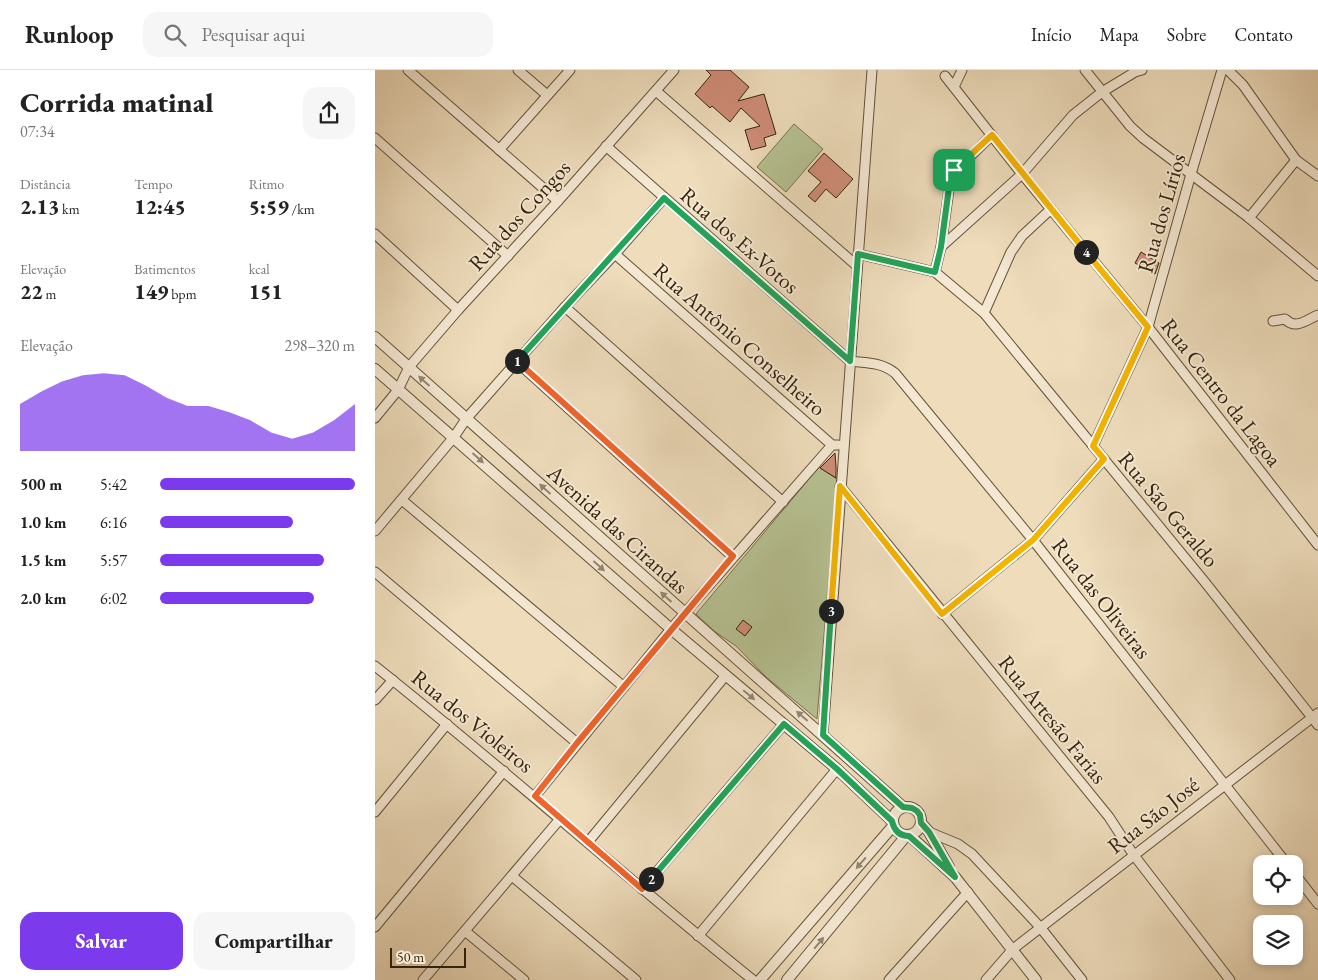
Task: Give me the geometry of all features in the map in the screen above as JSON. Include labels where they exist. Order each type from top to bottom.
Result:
[{"type":"street","points":[[409,70],[558,201]]},
{"type":"street","points":[[518,70],[547,96]]},
{"type":"street","points":[[499,150],[570,70]]},
{"type":"street","name":"Rua dos Congos","points":[[375,418],[398,390],[409,367],[673,70]]},
{"type":"street","points":[[823,735],[872,70]]},
{"type":"street","points":[[954,87],[962,70]]},
{"type":"street","points":[[1085,70],[1130,126],[1143,138],[1249,218],[1318,276]]},
{"type":"street","points":[[941,247],[1022,174],[1073,114],[1102,92],[1141,70]]},
{"type":"street","name":"Rua dos Lírios","points":[[1093,446],[1148,327],[1222,70]]},
{"type":"street","points":[[1228,70],[1243,85],[1265,114],[1295,160],[1318,176]]},
{"type":"street","name":"Rua Centro da Lagoa","points":[[945,76],[1022,174],[1148,327],[1318,545]]},
{"type":"street","points":[[656,91],[857,265]]},
{"type":"street","points":[[935,272],[941,247],[951,175],[992,135]]},
{"type":"street","points":[[375,138],[508,256]]},
{"type":"street","name":"Rua dos Ex-Votos","points":[[606,146],[850,361]]},
{"type":"street","points":[[1249,218],[1295,160]]},
{"type":"street","points":[[375,531],[454,437],[466,419],[664,198]]},
{"type":"street","points":[[984,313],[1011,252],[1022,236],[1051,209]]},
{"type":"street","points":[[375,234],[458,310]]},
{"type":"street","name":"Rua Antônio Conselheiro","points":[[615,254],[832,445],[844,446]]},
{"type":"street","name":"Rua São Geraldo","points":[[858,254],[935,272],[984,313],[1316,719]]},
{"type":"street","points":[[565,307],[783,502]]},
{"type":"street","points":[[1273,320],[1285,319],[1292,325],[1297,325],[1318,315]]},
{"type":"street","name":"Avenida das Cirandas","points":[[375,337],[903,807]]},
{"type":"street","name":"Rua das Oliveiras","points":[[850,361],[878,364],[887,367],[895,373],[1033,540],[1280,855]]},
{"type":"street","points":[[517,362],[733,556]]},
{"type":"street","name":"Avenida das Cirandas","points":[[375,369],[671,629],[837,769],[893,823]]},
{"type":"street","points":[[535,796],[671,629],[832,445]]},
{"type":"street","points":[[942,614],[1033,540],[1104,459]]},
{"type":"street","name":"Rua Artesão Farias","points":[[840,486],[942,614],[1109,817],[1133,854],[1229,980]]},
{"type":"street","points":[[402,500],[624,687]]},
{"type":"street","points":[[375,572],[577,743]]},
{"type":"street","name":"Rua dos Violeiros","points":[[375,666],[535,796],[697,936],[753,980]]},
{"type":"street","points":[[588,842],[725,675]]},
{"type":"street","points":[[375,700],[393,680]]},
{"type":"street","name":"Rua São José","points":[[986,980],[1013,949],[1040,927],[1225,784],[1316,719]]},
{"type":"street","points":[[375,812],[447,724]]},
{"type":"street","points":[[642,889],[784,724]]},
{"type":"street","points":[[697,936],[837,769]]},
{"type":"street","points":[[375,927],[504,771]]},
{"type":"street","points":[[764,979],[893,823],[896,811],[903,807],[912,808],[917,811],[920,815],[921,823],[917,831],[907,836],[787,980]]},
{"type":"street","points":[[423,980],[560,819]]},
{"type":"street","points":[[893,823],[897,832],[907,836],[955,877],[1036,980]]},
{"type":"street","points":[[921,823],[929,832],[955,877]]},
{"type":"street","points":[[929,832],[958,844],[972,854],[1040,927],[1083,980]]},
{"type":"street","points":[[512,876],[636,980]]},
{"type":"street","points":[[1303,885],[1318,904]]},
{"type":"street","points":[[889,980],[968,892]]},
{"type":"street","points":[[465,931],[524,980]]},
{"type":"green space","points":[[794,124],[823,149],[786,192],[757,167]]},
{"type":"green space","points":[[819,467],[837,479],[817,719],[766,677],[736,646],[714,631],[696,614]]},
{"type":"building","points":[[706,70],[730,70],[749,87],[738,101],[764,94],[776,134],[764,138],[766,146],[751,150],[745,130],[760,126],[741,108],[730,122],[712,106],[710,108],[695,94],[711,75]]},
{"type":"building","points":[[824,153],[853,179],[836,198],[826,189],[815,202],[808,196],[821,182],[808,171]]},
{"type":"building","points":[[1141,252],[1159,263],[1155,274],[1135,263]]},
{"type":"building","points":[[835,453],[836,467],[836,478],[820,468]]},
{"type":"building","points":[[743,620],[752,627],[745,636],[736,629]]},
{"type":"route","points":[[992,135],[1148,327],[1093,446],[1104,459],[1033,540],[942,614],[840,486],[823,735],[903,807],[912,808],[917,811],[920,815],[921,823],[929,832],[955,877],[909,836],[901,835],[897,832],[893,827],[892,821],[837,769],[784,724],[642,889],[535,796],[733,556],[517,362],[664,198],[850,361],[858,254],[935,272],[941,247],[950,180],[954,170],[992,135]]}]
